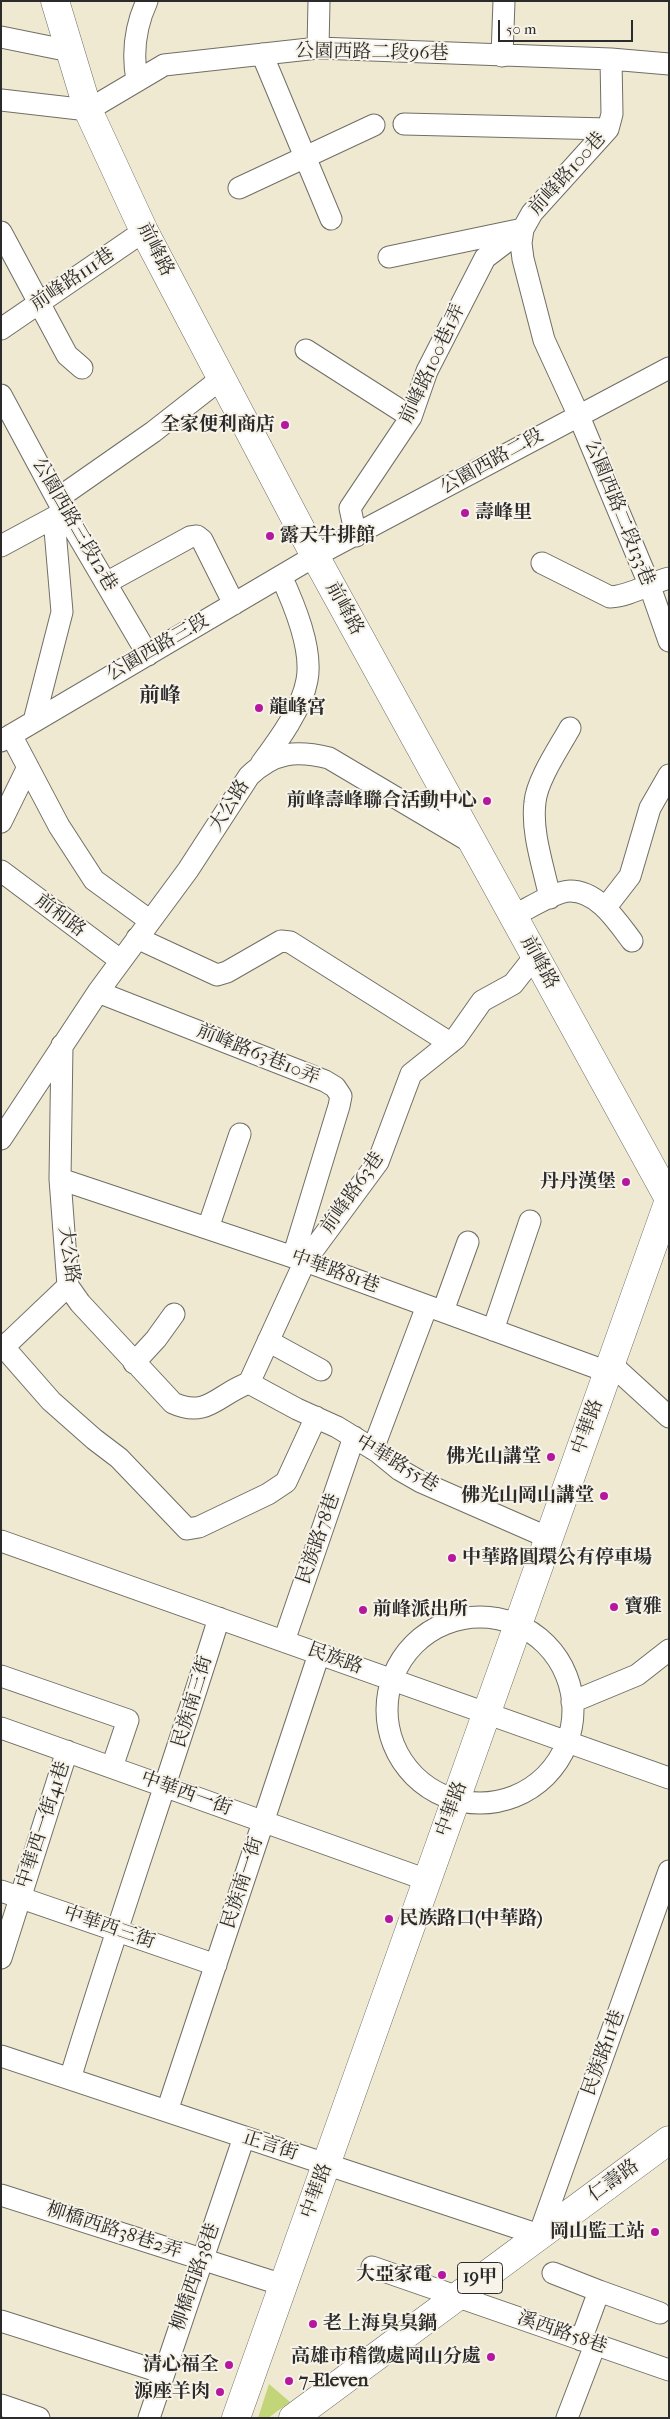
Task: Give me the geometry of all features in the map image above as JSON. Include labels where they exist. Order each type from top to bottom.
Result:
[{"type":"main road","name":"前峰路","points":[[55,1],[88,110],[144,231],[315,556],[669,1200]]},
{"type":"main road","name":"中華路","points":[[236,2418],[669,1200]]},
{"type":"main road","name":"仁壽路","points":[[293,2418],[455,2296],[669,2140]]},
{"type":"street","points":[[137,80],[134,64],[134,45],[140,15],[147,1]]},
{"type":"street","points":[[318,48],[319,1]]},
{"type":"street","points":[[502,56],[504,1]]},
{"type":"street","points":[[1,37],[70,51]]},
{"type":"street","name":"公園西路二段96巷","points":[[88,110],[164,65],[318,48],[611,59],[669,64]]},
{"type":"street","points":[[262,54],[331,219]]},
{"type":"street","name":"前峰路100巷","points":[[523,229],[532,213],[608,129],[612,114],[611,59]]},
{"type":"street","points":[[1,100],[88,110]]},
{"type":"street","points":[[404,124],[608,129]]},
{"type":"street","points":[[239,188],[374,125]]},
{"type":"street","points":[[389,257],[523,229]]},
{"type":"street","name":"公園西路二段133巷","points":[[523,229],[521,243],[523,259],[544,340],[659,581],[669,641]]},
{"type":"street","name":"前峰路100巷1弄","points":[[356,536],[350,508],[411,417],[427,370],[485,258],[523,229]]},
{"type":"street","name":"前峰路111巷","points":[[1,329],[144,231]]},
{"type":"street","points":[[1,232],[67,355],[82,368]]},
{"type":"street","points":[[306,350],[411,417]]},
{"type":"street","name":"公園西路二段","points":[[315,556],[356,536],[578,414],[669,368]]},
{"type":"street","points":[[1,546],[59,510],[222,378]]},
{"type":"street","name":"公園西路三段12巷","points":[[1,395],[59,510],[106,583],[148,655]]},
{"type":"street","name":"公園西路三段12巷","points":[[34,721],[62,612],[59,510]]},
{"type":"street","points":[[106,583],[190,537],[197,536],[202,540],[234,604]]},
{"type":"street","name":"公園西路三段","points":[[6,738],[315,556]]},
{"type":"street","points":[[542,563],[610,597],[618,597],[659,581]]},
{"type":"street","points":[[261,765],[285,732],[307,680],[307,653],[293,601],[281,576]]},
{"type":"street","points":[[550,898],[536,829],[534,801],[540,784],[570,728]]},
{"type":"street","points":[[6,738],[28,767],[59,826],[94,880],[149,920]]},
{"type":"street","name":"大公路","points":[[1,1139],[120,960],[188,870],[249,776],[261,765],[284,754],[307,752],[329,758],[474,844]]},
{"type":"street","points":[[1,822],[28,767]]},
{"type":"street","points":[[606,907],[630,876],[650,808],[669,775]]},
{"type":"street","name":"前和路","points":[[1,871],[120,960]]},
{"type":"street","points":[[513,916],[550,898],[571,891],[606,907],[632,941]]},
{"type":"street","points":[[137,938],[217,975],[227,972],[281,941],[290,942],[450,1043]]},
{"type":"street","name":"前峰路63巷","points":[[249,1383],[268,1342],[299,1258],[378,1162],[411,1074],[456,1038],[482,1001],[513,984],[535,956]]},
{"type":"street","name":"前峰路63巷10弄","points":[[98,992],[325,1082],[335,1088],[341,1096],[339,1106],[299,1258]]},
{"type":"street","name":"大公路","points":[[62,1045],[60,1179],[68,1286],[80,1303],[173,1403],[194,1409],[205,1408],[249,1383]]},
{"type":"street","points":[[208,1228],[240,1134]]},
{"type":"street","name":"中華路81巷","points":[[60,1179],[299,1258],[493,1330],[609,1368]]},
{"type":"street","points":[[493,1330],[530,1221]]},
{"type":"street","points":[[373,1449],[435,1308],[468,1242]]},
{"type":"street","points":[[68,1286],[2,1346],[50,1401],[119,1458],[188,1530],[199,1527],[268,1494],[286,1482],[316,1418]]},
{"type":"street","points":[[134,1362],[156,1339],[174,1314]]},
{"type":"street","points":[[268,1342],[321,1370]]},
{"type":"street","points":[[609,1368],[669,1417]]},
{"type":"street","name":"中華路55巷","points":[[249,1383],[354,1437],[400,1470],[421,1482],[549,1538]]},
{"type":"street","name":"民族路78巷","points":[[284,1641],[354,1437]]},
{"type":"street","name":"民族路","points":[[1,1541],[669,1778]]},
{"type":"street","points":[[482,1616],[518,1624],[537,1636],[557,1658],[570,1684],[574,1713],[568,1742],[554,1768],[533,1788],[506,1800],[477,1804],[455,1801],[422,1784],[402,1763],[390,1737],[387,1717],[386,1708],[391,1679],[405,1653],[426,1633],[453,1620],[482,1616]]},
{"type":"street","name":"民族南三街","points":[[70,2079],[116,1930],[166,1787],[219,1618]]},
{"type":"street","points":[[572,1702],[637,1675],[669,1650]]},
{"type":"street","name":"民族南一街","points":[[167,2111],[319,1654]]},
{"type":"street","points":[[1,1676],[128,1720],[112,1767]]},
{"type":"street","name":"中華西一街","points":[[1,1728],[427,1880]]},
{"type":"street","name":"中華西一街41巷","points":[[1,1958],[11,1895],[67,1752]]},
{"type":"street","name":"民族路11巷","points":[[539,2235],[669,1871]]},
{"type":"street","name":"中華西三街","points":[[11,1895],[216,1965]]},
{"type":"street","name":"正言街","points":[[1,2056],[539,2235]]},
{"type":"street","name":"柳橋西路38巷","points":[[149,2418],[244,2137]]},
{"type":"street","name":"柳橋西路38巷2弄","points":[[1,2195],[283,2285]]},
{"type":"street","name":"溪西路58巷","points":[[372,2267],[669,2370]]},
{"type":"street","points":[[553,2273],[660,2313]]},
{"type":"street","points":[[567,2418],[588,2342],[599,2291]]},
{"type":"street","points":[[1,2321],[164,2373]]},
{"type":"street","points":[[1,2405],[39,2418]]},
{"type":"green space","points":[[269,2384],[290,2402],[268,2418],[258,2418]]},
{"type":"place","name":"全家便利商店","points":[[285,425]]},
{"type":"place","name":"壽峰里","points":[[465,513]]},
{"type":"place","name":"露天牛排館","points":[[270,536]]},
{"type":"place","name":"龍峰宮","points":[[259,708]]},
{"type":"place","name":"前峰壽峰聯合活動中心","points":[[487,801]]},
{"type":"place","name":"丹丹漢堡","points":[[626,1182]]},
{"type":"place","name":"佛光山講堂","points":[[551,1457]]},
{"type":"place","name":"佛光山岡山講堂","points":[[604,1496]]},
{"type":"place","name":"中華路圓環公有停車場","points":[[452,1558]]},
{"type":"place","name":"寶雅","points":[[614,1607]]},
{"type":"place","name":"前峰派出所","points":[[363,1610]]},
{"type":"place","name":"民族路口(中華路)","points":[[389,1919]]},
{"type":"place","name":"岡山監工站","points":[[655,2232]]},
{"type":"place","name":"大亞家電","points":[[442,2275]]},
{"type":"place","name":"老上海臭臭鍋","points":[[313,2324]]},
{"type":"place","name":"高雄市稽徵處岡山分處","points":[[491,2357]]},
{"type":"place","name":"清心福全","points":[[229,2365]]},
{"type":"place","name":"7-Eleven","points":[[289,2381]]},
{"type":"place","name":"源座羊肉","points":[[220,2392]]},
{"type":"district","name":"前峰","points":[[160,697]]}]
